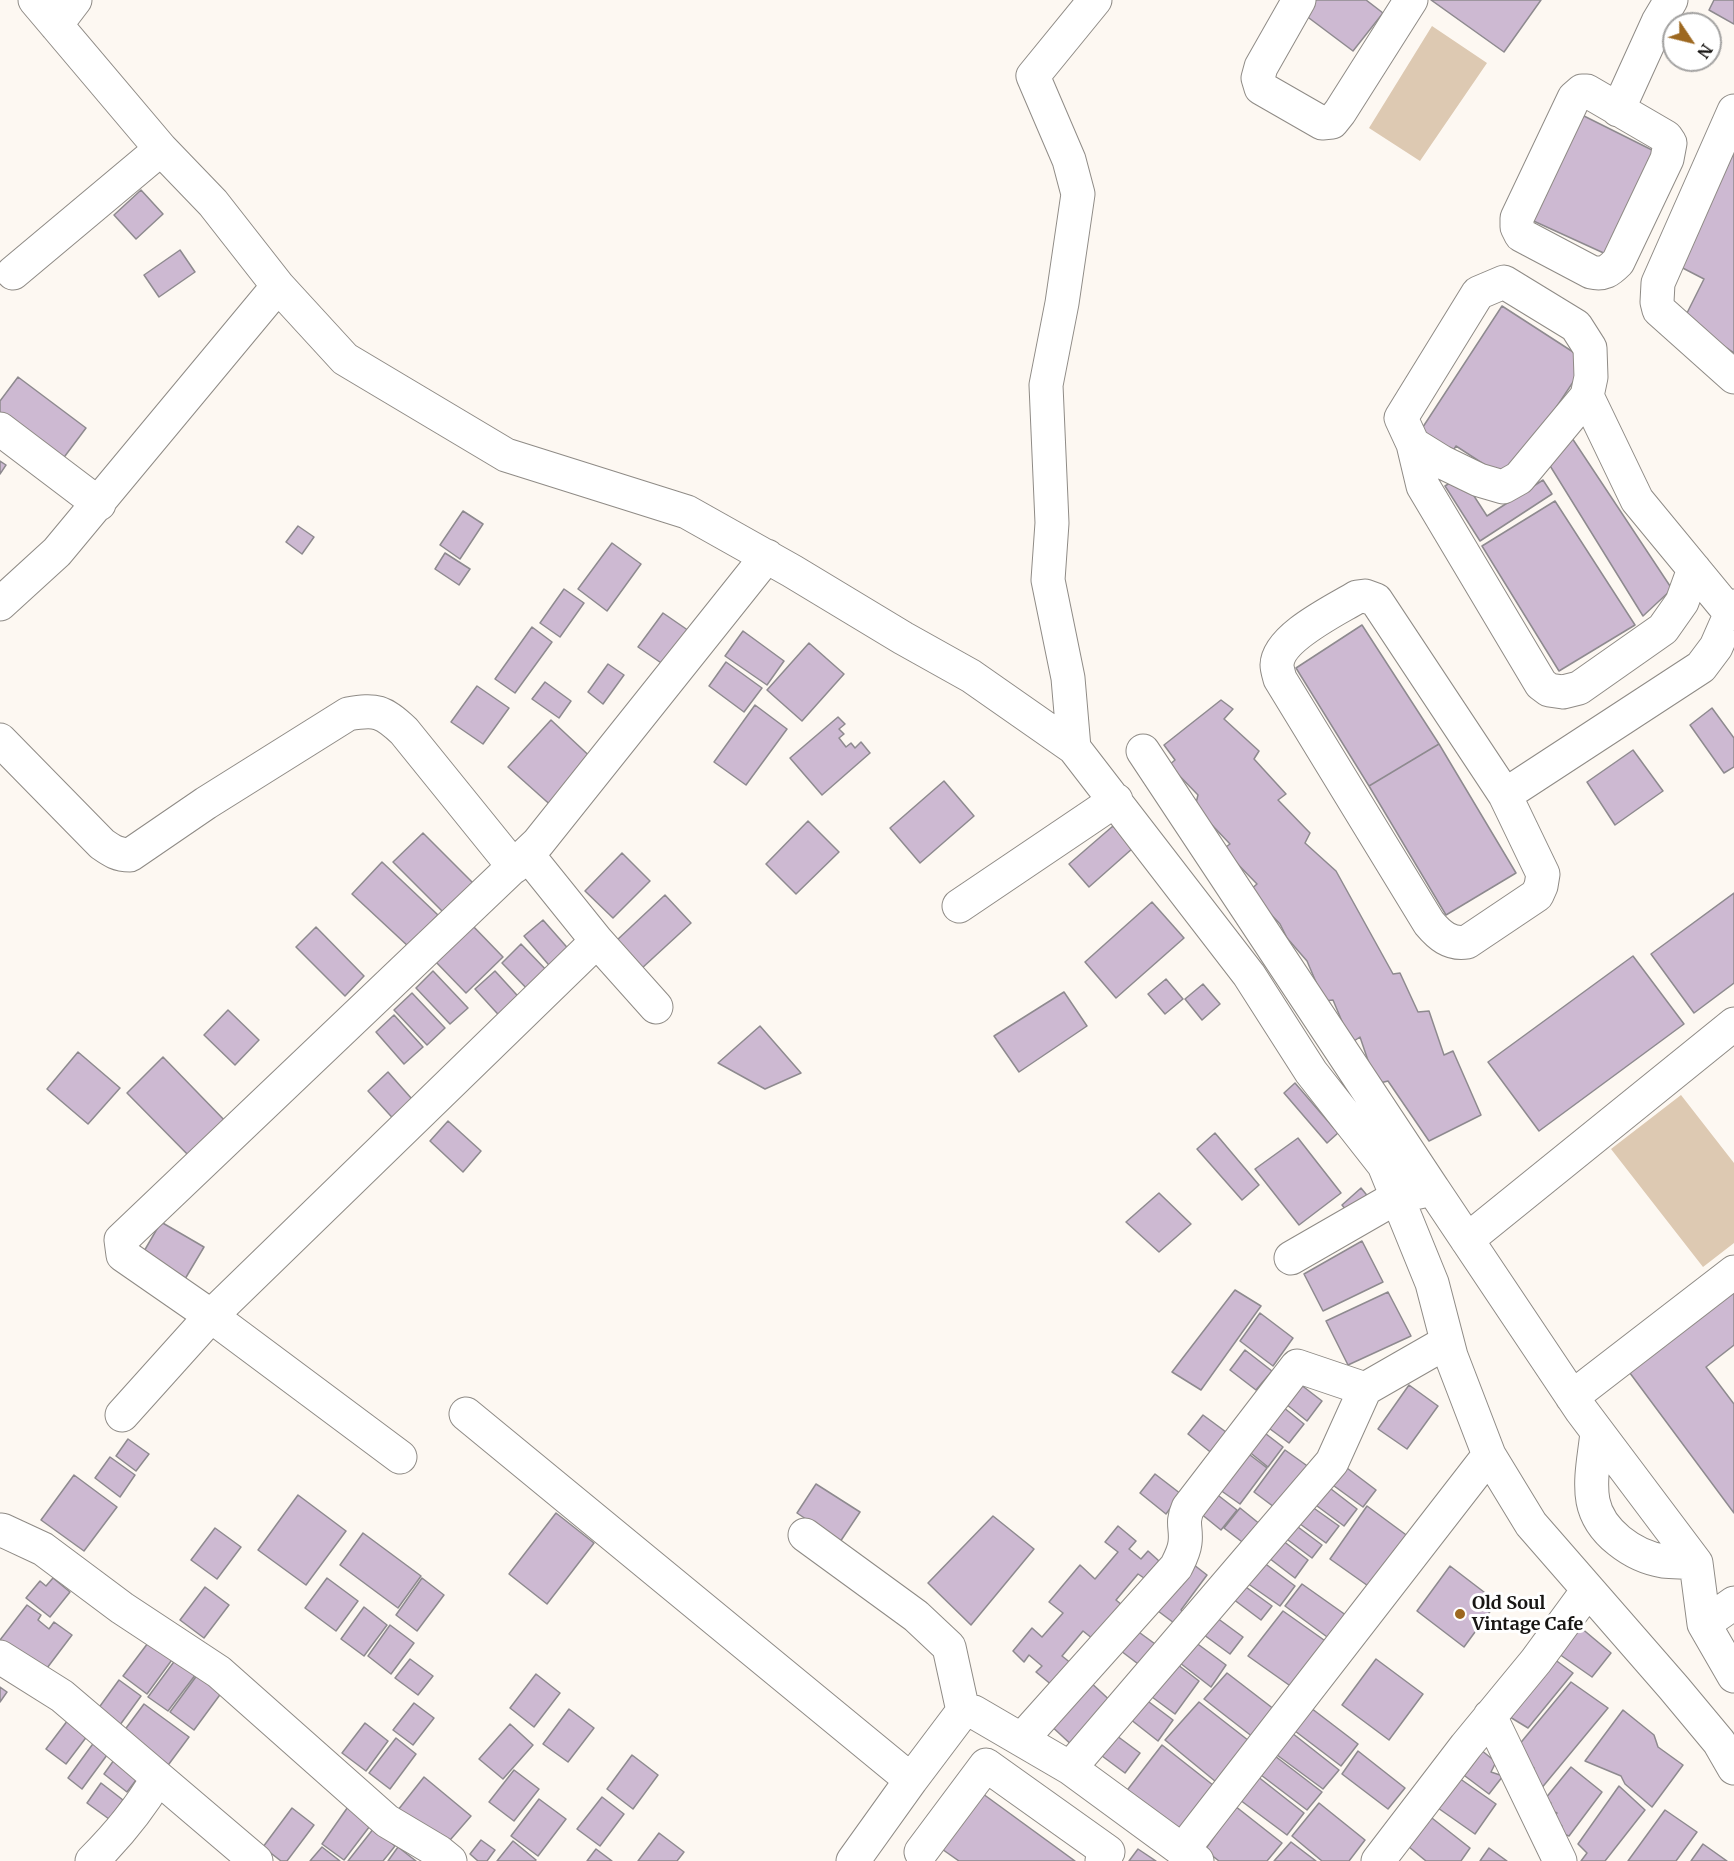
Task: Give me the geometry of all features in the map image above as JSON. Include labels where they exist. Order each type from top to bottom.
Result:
[{"type":"street","points":[[35,0],[66,13],[161,149],[213,203],[278,286],[345,359],[506,455],[687,512],[767,556],[971,676],[1074,748],[1249,975],[1311,1072],[1384,1165],[1431,1283],[1451,1356],[1489,1455],[1531,1524],[1719,1742],[1734,1768]]},
{"type":"street","points":[[1074,748],[1068,678],[1048,580],[1052,523],[1046,385],[1062,303],[1078,194],[1069,160],[1033,76],[1095,0]]},
{"type":"street","points":[[1299,0],[1261,67],[1258,78],[1261,88],[1322,123],[1332,122],[1341,112],[1411,0]]},
{"type":"street","points":[[1618,110],[1658,22],[1671,0]]},
{"type":"street","points":[[1587,91],[1618,110],[1666,137],[1670,143],[1669,150],[1618,262],[1608,272],[1600,274],[1591,272],[1521,235],[1517,227],[1517,218],[1576,95],[1587,91]]},
{"type":"street","points":[[1734,111],[1658,283],[1657,302],[1659,310],[1670,321],[1734,377]]},
{"type":"street","points":[[14,273],[161,149]]},
{"type":"street","points":[[1413,444],[1442,462],[1479,480],[1503,487],[1519,478],[1587,396],[1591,377],[1590,348],[1576,326],[1504,282],[1478,293],[1401,418],[1413,444],[1423,486],[1541,684],[1549,690],[1563,692],[1579,688],[1663,629],[1682,602],[1694,569]]},
{"type":"street","points":[[0,604],[57,552],[99,504],[278,286]]},
{"type":"street","points":[[1504,795],[1701,667],[1716,647],[1732,610],[1694,569],[1637,500],[1587,396]]},
{"type":"street","points":[[0,429],[99,504]]},
{"type":"street","points":[[400,1457],[211,1316],[123,1255],[121,1240],[538,843],[767,556]]},
{"type":"street","points":[[1365,596],[1376,600],[1504,795],[1543,873],[1541,886],[1537,895],[1467,942],[1457,944],[1437,933],[1429,923],[1280,679],[1277,664],[1283,651],[1298,634],[1357,597],[1365,596]]},
{"type":"street","points":[[0,740],[102,844],[120,855],[130,855],[206,803],[348,714],[369,711],[389,717],[656,1006]]},
{"type":"street","points":[[1143,751],[1572,1397],[1696,1563],[1704,1624],[1734,1676]]},
{"type":"street","points":[[958,906],[1116,800]]},
{"type":"street","points":[[122,1415],[211,1316],[597,941]]},
{"type":"street","points":[[1467,1240],[1734,1024]]},
{"type":"street","points":[[1292,1258],[1397,1197],[1433,1189]]},
{"type":"street","points":[[1572,1397],[1734,1272]]},
{"type":"street","points":[[1070,1768],[1332,1462],[1365,1389],[1447,1342]]},
{"type":"street","points":[[1022,1739],[1176,1567],[1186,1542],[1183,1520],[1188,1508],[1297,1366],[1365,1389]]},
{"type":"street","points":[[466,1414],[911,1780]]},
{"type":"street","points":[[1597,1432],[1593,1501],[1608,1532],[1628,1546],[1661,1560],[1696,1563]]},
{"type":"street","points":[[963,1711],[974,1712],[1070,1768],[1190,1856],[1489,1455]]},
{"type":"street","points":[[0,1531],[43,1549],[122,1608],[219,1672],[387,1821],[450,1861]]},
{"type":"street","points":[[805,1535],[916,1616],[949,1647],[963,1711],[854,1861]]},
{"type":"street","points":[[1378,1861],[1490,1716],[1536,1661],[1588,1590]]},
{"type":"street","points":[[1704,1624],[1734,1603]]},
{"type":"street","points":[[0,1657],[63,1696],[157,1779],[256,1861]]},
{"type":"street","points":[[1490,1716],[1560,1861]]},
{"type":"street","points":[[881,1821],[927,1856],[986,1765],[1108,1852],[1102,1861]]},
{"type":"street","points":[[92,1861],[142,1806],[157,1779]]},
{"type":"shaded area","points":[[1432,26],[1487,63],[1420,161],[1369,128]]},
{"type":"shaded area","points":[[1681,1095],[1734,1163],[1734,1243],[1703,1267],[1611,1149]]},
{"type":"building","points":[[1316,0],[1366,0],[1383,13],[1353,51],[1305,15]]},
{"type":"building","points":[[1431,0],[1541,0],[1504,52]]},
{"type":"building","points":[[1714,0],[1734,0],[1734,24],[1722,17],[1722,12],[1709,10]]},
{"type":"building","points":[[1574,111],[1654,151],[1608,255],[1527,218]]},
{"type":"building","points":[[1734,141],[1734,353],[1684,319],[1704,279],[1673,263]]},
{"type":"building","points":[[141,190],[163,214],[136,239],[114,215]]},
{"type":"building","points":[[180,250],[195,272],[159,297],[144,275]]},
{"type":"building","points":[[1502,306],[1587,361],[1508,480],[1456,446],[1451,454],[1419,433]]},
{"type":"building","points":[[18,377],[86,428],[62,460],[0,413],[0,401]]},
{"type":"building","points":[[1570,435],[1672,589],[1643,616],[1544,456]]},
{"type":"building","points":[[0,461],[6,465],[0,474]]},
{"type":"building","points":[[1461,476],[1487,516],[1543,480],[1552,494],[1480,541],[1445,486]]},
{"type":"building","points":[[1555,501],[1635,625],[1559,671],[1482,546]]},
{"type":"building","points":[[463,511],[483,524],[460,559],[440,545]]},
{"type":"building","points":[[298,526],[314,537],[302,554],[286,542]]},
{"type":"building","points":[[612,543],[641,564],[607,611],[578,589]]},
{"type":"building","points":[[445,553],[470,569],[459,585],[435,569]]},
{"type":"building","points":[[564,589],[584,603],[560,637],[540,623]]},
{"type":"building","points":[[663,613],[692,633],[667,667],[638,647]]},
{"type":"building","points":[[1362,625],[1439,744],[1369,786],[1296,668]]},
{"type":"building","points":[[532,627],[552,642],[515,693],[495,679]]},
{"type":"building","points":[[743,631],[784,661],[767,685],[725,656]]},
{"type":"building","points":[[809,643],[844,674],[802,721],[767,690]]},
{"type":"building","points":[[726,662],[762,688],[744,712],[709,686]]},
{"type":"building","points":[[608,664],[624,675],[603,704],[588,692]]},
{"type":"building","points":[[545,682],[571,701],[559,718],[532,699]]},
{"type":"building","points":[[477,686],[509,708],[483,744],[451,722]]},
{"type":"building","points":[[1221,700],[1233,709],[1224,719],[1259,751],[1254,759],[1286,794],[1278,800],[1310,833],[1305,843],[1336,871],[1393,974],[1400,973],[1418,1012],[1429,1011],[1444,1055],[1453,1051],[1481,1115],[1429,1141],[1388,1081],[1376,1084],[1360,1037],[1351,1043],[1333,1000],[1324,1001],[1307,961],[1287,938],[1280,924],[1249,891],[1257,884],[1223,849],[1230,844],[1195,807],[1198,795],[1169,765],[1175,760],[1164,745]]},
{"type":"building","points":[[755,705],[787,729],[746,785],[714,762]]},
{"type":"building","points":[[1712,708],[1734,738],[1734,767],[1724,773],[1690,725]]},
{"type":"building","points":[[838,717],[845,724],[839,729],[844,734],[839,738],[846,747],[851,743],[855,748],[861,742],[870,753],[822,795],[790,758]]},
{"type":"building","points":[[551,720],[597,763],[555,809],[508,767]]},
{"type":"building","points":[[1439,744],[1516,873],[1446,915],[1369,786]]},
{"type":"building","points":[[1633,750],[1663,791],[1615,825],[1587,782]]},
{"type":"building","points":[[944,781],[974,816],[920,863],[890,828]]},
{"type":"building","points":[[808,821],[839,852],[796,894],[766,864]]},
{"type":"building","points":[[1113,826],[1133,848],[1089,887],[1069,864]]},
{"type":"building","points":[[423,833],[479,889],[449,918],[393,862]]},
{"type":"building","points":[[622,853],[650,881],[613,918],[585,891]]},
{"type":"building","points":[[382,862],[438,915],[409,947],[352,894]]},
{"type":"building","points":[[1734,893],[1734,983],[1694,1013],[1651,954]]},
{"type":"building","points":[[665,895],[691,923],[641,969],[616,941]]},
{"type":"building","points":[[1152,902],[1184,938],[1116,998],[1085,962]]},
{"type":"building","points":[[543,920],[572,953],[554,971],[524,936]]},
{"type":"building","points":[[471,924],[503,957],[466,993],[434,960]]},
{"type":"building","points":[[316,927],[364,976],[345,996],[296,947]]},
{"type":"building","points":[[521,944],[553,977],[534,996],[502,963]]},
{"type":"building","points":[[1633,956],[1684,1024],[1539,1131],[1488,1062]]},
{"type":"building","points":[[433,971],[468,1008],[450,1024],[416,988]]},
{"type":"building","points":[[495,971],[526,1005],[506,1023],[475,989]]},
{"type":"building","points":[[1166,979],[1183,999],[1165,1014],[1148,994]]},
{"type":"building","points":[[1203,984],[1220,1004],[1202,1020],[1185,999]]},
{"type":"building","points":[[1064,992],[1087,1026],[1019,1072],[994,1036]]},
{"type":"building","points":[[412,993],[445,1028],[427,1045],[394,1010]]},
{"type":"building","points":[[228,1010],[259,1040],[235,1065],[204,1035]]},
{"type":"building","points":[[394,1015],[423,1047],[404,1064],[376,1032]]},
{"type":"building","points":[[760,1026],[801,1073],[765,1089],[718,1063]]},
{"type":"building","points":[[78,1052],[120,1088],[88,1124],[47,1089]]},
{"type":"building","points":[[163,1057],[230,1126],[194,1161],[127,1093]]},
{"type":"building","points":[[388,1072],[419,1107],[399,1125],[368,1091]]},
{"type":"building","points":[[1295,1083],[1338,1133],[1327,1143],[1284,1093]]},
{"type":"building","points":[[448,1121],[481,1151],[463,1172],[430,1141]]},
{"type":"building","points":[[1215,1133],[1259,1185],[1242,1200],[1197,1149]]},
{"type":"building","points":[[1298,1138],[1341,1193],[1299,1225],[1255,1169]]},
{"type":"building","points":[[1361,1188],[1370,1199],[1351,1216],[1342,1205]]},
{"type":"building","points":[[1159,1193],[1191,1224],[1159,1252],[1126,1222]]},
{"type":"building","points":[[161,1222],[204,1247],[185,1279],[143,1253]]},
{"type":"building","points":[[1362,1241],[1383,1282],[1323,1311],[1304,1274]]},
{"type":"building","points":[[1734,1276],[1734,1345],[1706,1367],[1734,1404],[1734,1513],[1621,1361]]},
{"type":"building","points":[[1235,1290],[1261,1306],[1201,1390],[1172,1372]]},
{"type":"building","points":[[1388,1292],[1411,1336],[1348,1365],[1326,1321]]},
{"type":"building","points":[[1260,1313],[1293,1338],[1273,1366],[1240,1341]]},
{"type":"building","points":[[1245,1350],[1272,1371],[1256,1390],[1230,1370]]},
{"type":"building","points":[[1296,1381],[1322,1401],[1307,1421],[1281,1400]]},
{"type":"building","points":[[1409,1385],[1438,1406],[1407,1449],[1378,1429]]},
{"type":"building","points":[[1278,1403],[1304,1424],[1289,1443],[1262,1423]]},
{"type":"building","points":[[1203,1415],[1230,1435],[1214,1455],[1188,1434]]},
{"type":"building","points":[[1257,1427],[1283,1447],[1268,1467],[1242,1446]]},
{"type":"building","points":[[128,1439],[149,1454],[136,1471],[116,1456]]},
{"type":"building","points":[[1241,1448],[1267,1468],[1240,1504],[1213,1485]]},
{"type":"building","points":[[1285,1450],[1313,1470],[1282,1513],[1254,1492]]},
{"type":"building","points":[[110,1457],[135,1475],[120,1497],[95,1478]]},
{"type":"building","points":[[1343,1465],[1376,1490],[1363,1507],[1330,1483]]},
{"type":"building","points":[[1155,1474],[1181,1494],[1166,1514],[1140,1493]]},
{"type":"building","points":[[74,1475],[117,1507],[84,1551],[41,1520]]},
{"type":"building","points":[[1322,1482],[1357,1509],[1344,1526],[1309,1500]]},
{"type":"building","points":[[816,1484],[860,1512],[840,1542],[797,1513]]},
{"type":"building","points":[[1210,1489],[1237,1510],[1221,1530],[1195,1509]]},
{"type":"building","points":[[298,1495],[346,1531],[306,1585],[258,1550]]},
{"type":"building","points":[[1308,1504],[1339,1526],[1326,1543],[1296,1521]]},
{"type":"building","points":[[1367,1506],[1409,1537],[1371,1588],[1330,1559]]},
{"type":"building","points":[[1240,1508],[1266,1529],[1250,1548],[1224,1528]]},
{"type":"building","points":[[556,1513],[594,1543],[547,1604],[509,1574]]},
{"type":"building","points":[[993,1516],[1034,1549],[971,1625],[928,1583]]},
{"type":"building","points":[[1290,1521],[1322,1545],[1312,1558],[1280,1534]]},
{"type":"building","points":[[1118,1526],[1136,1541],[1129,1549],[1141,1559],[1148,1551],[1159,1561],[1144,1578],[1138,1574],[1116,1600],[1122,1605],[1093,1639],[1083,1631],[1062,1656],[1072,1664],[1053,1686],[1036,1672],[1042,1666],[1029,1655],[1024,1662],[1013,1651],[1032,1628],[1042,1637],[1063,1613],[1049,1602],[1080,1565],[1095,1579],[1118,1552],[1105,1542]]},
{"type":"building","points":[[215,1528],[241,1547],[217,1579],[191,1560]]},
{"type":"building","points":[[363,1533],[421,1576],[398,1608],[340,1565]]},
{"type":"building","points":[[1278,1537],[1308,1560],[1295,1578],[1265,1555]]},
{"type":"building","points":[[1189,1561],[1207,1575],[1181,1610],[1191,1617],[1182,1629],[1154,1608]]},
{"type":"building","points":[[1263,1562],[1295,1586],[1280,1606],[1247,1583]]},
{"type":"building","points":[[1450,1566],[1497,1602],[1464,1647],[1417,1611]]},
{"type":"building","points":[[53,1578],[70,1592],[50,1617],[26,1598],[40,1581],[46,1586]]},
{"type":"building","points":[[327,1578],[358,1601],[336,1631],[305,1608]]},
{"type":"building","points":[[422,1578],[444,1595],[417,1631],[396,1615]]},
{"type":"building","points":[[1239,1582],[1272,1606],[1261,1620],[1229,1596]]},
{"type":"building","points":[[1302,1584],[1350,1618],[1334,1642],[1285,1606]]},
{"type":"building","points":[[205,1587],[229,1605],[204,1638],[180,1620]]},
{"type":"building","points":[[27,1605],[41,1615],[38,1620],[49,1629],[54,1622],[72,1635],[41,1676],[0,1644],[0,1640]]},
{"type":"building","points":[[364,1607],[387,1625],[364,1656],[341,1639]]},
{"type":"building","points":[[1283,1611],[1331,1645],[1296,1690],[1248,1656]]},
{"type":"building","points":[[1213,1615],[1243,1637],[1230,1654],[1200,1632]]},
{"type":"building","points":[[390,1625],[414,1643],[391,1674],[368,1656]]},
{"type":"building","points":[[1580,1627],[1611,1653],[1592,1677],[1559,1654]]},
{"type":"building","points":[[1136,1630],[1166,1652],[1150,1673],[1121,1651]]},
{"type":"building","points":[[151,1639],[174,1657],[147,1694],[123,1676]]},
{"type":"building","points":[[1195,1642],[1226,1665],[1211,1687],[1180,1663]]},
{"type":"building","points":[[1550,1656],[1573,1673],[1528,1728],[1505,1714]]},
{"type":"building","points":[[176,1659],[196,1674],[168,1711],[148,1697]]},
{"type":"building","points":[[410,1659],[433,1676],[418,1695],[395,1678]]},
{"type":"building","points":[[1376,1659],[1423,1694],[1389,1740],[1342,1705]]},
{"type":"building","points":[[1173,1661],[1199,1681],[1175,1714],[1148,1694]]},
{"type":"building","points":[[1227,1673],[1279,1713],[1258,1741],[1204,1699]]},
{"type":"building","points":[[198,1674],[222,1692],[194,1730],[170,1712]]},
{"type":"building","points":[[536,1674],[560,1693],[534,1727],[510,1708]]},
{"type":"building","points":[[119,1680],[141,1696],[117,1729],[95,1713]]},
{"type":"building","points":[[1088,1680],[1115,1705],[1075,1748],[1048,1723]]},
{"type":"building","points":[[1571,1682],[1608,1708],[1540,1790],[1529,1777],[1534,1768],[1517,1761],[1513,1752]]},
{"type":"building","points":[[0,1687],[7,1692],[0,1702]]},
{"type":"building","points":[[1145,1699],[1173,1720],[1158,1741],[1130,1719]]},
{"type":"building","points":[[1199,1702],[1253,1744],[1221,1786],[1165,1740]]},
{"type":"building","points":[[414,1703],[434,1718],[413,1745],[393,1730]]},
{"type":"building","points":[[144,1704],[189,1737],[163,1772],[118,1739]]},
{"type":"building","points":[[1311,1708],[1358,1744],[1341,1766],[1295,1731]]},
{"type":"building","points":[[569,1709],[594,1728],[568,1762],[543,1744]]},
{"type":"building","points":[[1623,1710],[1654,1735],[1658,1747],[1683,1765],[1652,1807],[1625,1784],[1621,1776],[1585,1761]]},
{"type":"building","points":[[71,1716],[91,1731],[66,1764],[46,1749]]},
{"type":"building","points":[[365,1723],[388,1741],[366,1771],[342,1753]]},
{"type":"building","points":[[510,1724],[533,1745],[503,1779],[479,1759]]},
{"type":"building","points":[[1109,1730],[1140,1753],[1125,1773],[1094,1750]]},
{"type":"building","points":[[1292,1733],[1339,1770],[1323,1789],[1277,1755]]},
{"type":"building","points":[[396,1738],[416,1754],[390,1789],[369,1773]]},
{"type":"building","points":[[95,1741],[110,1751],[82,1789],[68,1778]]},
{"type":"building","points":[[1162,1745],[1218,1789],[1180,1836],[1125,1793]]},
{"type":"building","points":[[1481,1750],[1496,1762],[1491,1772],[1503,1776],[1489,1794],[1461,1773]]},
{"type":"building","points":[[1358,1751],[1405,1788],[1388,1809],[1342,1774]]},
{"type":"building","points":[[119,1753],[143,1771],[127,1792],[104,1774]]},
{"type":"building","points":[[632,1755],[658,1775],[633,1809],[607,1789]]},
{"type":"building","points":[[1275,1756],[1322,1792],[1307,1810],[1261,1775]]},
{"type":"building","points":[[1571,1767],[1602,1792],[1569,1836],[1558,1832],[1562,1826],[1553,1818],[1557,1813],[1547,1809],[1551,1803],[1545,1799]]},
{"type":"building","points":[[514,1770],[539,1789],[514,1821],[489,1802]]},
{"type":"building","points":[[1449,1771],[1496,1804],[1475,1834],[1428,1801]]},
{"type":"building","points":[[1257,1776],[1304,1813],[1287,1835],[1240,1800]]},
{"type":"building","points":[[424,1777],[471,1816],[444,1847],[398,1810]]},
{"type":"building","points":[[101,1783],[123,1800],[109,1819],[87,1803]]},
{"type":"building","points":[[1619,1786],[1645,1810],[1605,1861],[1581,1861],[1587,1853],[1578,1844]]},
{"type":"building","points":[[979,1791],[1075,1861],[959,1861],[939,1847]]},
{"type":"building","points":[[602,1797],[624,1814],[600,1846],[577,1829]]},
{"type":"building","points":[[539,1799],[566,1819],[538,1856],[511,1836]]},
{"type":"building","points":[[1319,1803],[1365,1840],[1349,1861],[1322,1861],[1292,1836]]},
{"type":"building","points":[[350,1804],[373,1822],[344,1860],[322,1844]]},
{"type":"building","points":[[1235,1806],[1282,1843],[1267,1861],[1219,1861],[1205,1850]]},
{"type":"building","points":[[292,1808],[314,1825],[287,1861],[281,1861],[263,1847]]},
{"type":"building","points":[[1665,1810],[1697,1832],[1676,1861],[1628,1861]]},
{"type":"building","points":[[1423,1811],[1470,1848],[1461,1861],[1426,1861],[1403,1842]]},
{"type":"building","points":[[374,1828],[395,1846],[383,1861],[348,1861]]},
{"type":"building","points":[[659,1833],[684,1852],[677,1861],[638,1861]]},
{"type":"building","points":[[481,1840],[495,1850],[487,1861],[478,1861],[470,1854]]},
{"type":"building","points":[[513,1841],[536,1860],[497,1861]]},
{"type":"building","points":[[1291,1842],[1316,1861],[1274,1861]]},
{"type":"building","points":[[1703,1844],[1727,1861],[1691,1861]]},
{"type":"building","points":[[322,1847],[340,1861],[310,1861]]},
{"type":"building","points":[[398,1847],[416,1861],[388,1861]]},
{"type":"building","points":[[1489,1848],[1507,1861],[1480,1861]]},
{"type":"building","points":[[596,1849],[612,1861],[587,1861]]},
{"type":"building","points":[[1138,1849],[1156,1861],[1129,1861]]},
{"type":"place","name":"Old Soul Vintage Cafe","points":[[1460,1614]]}]
